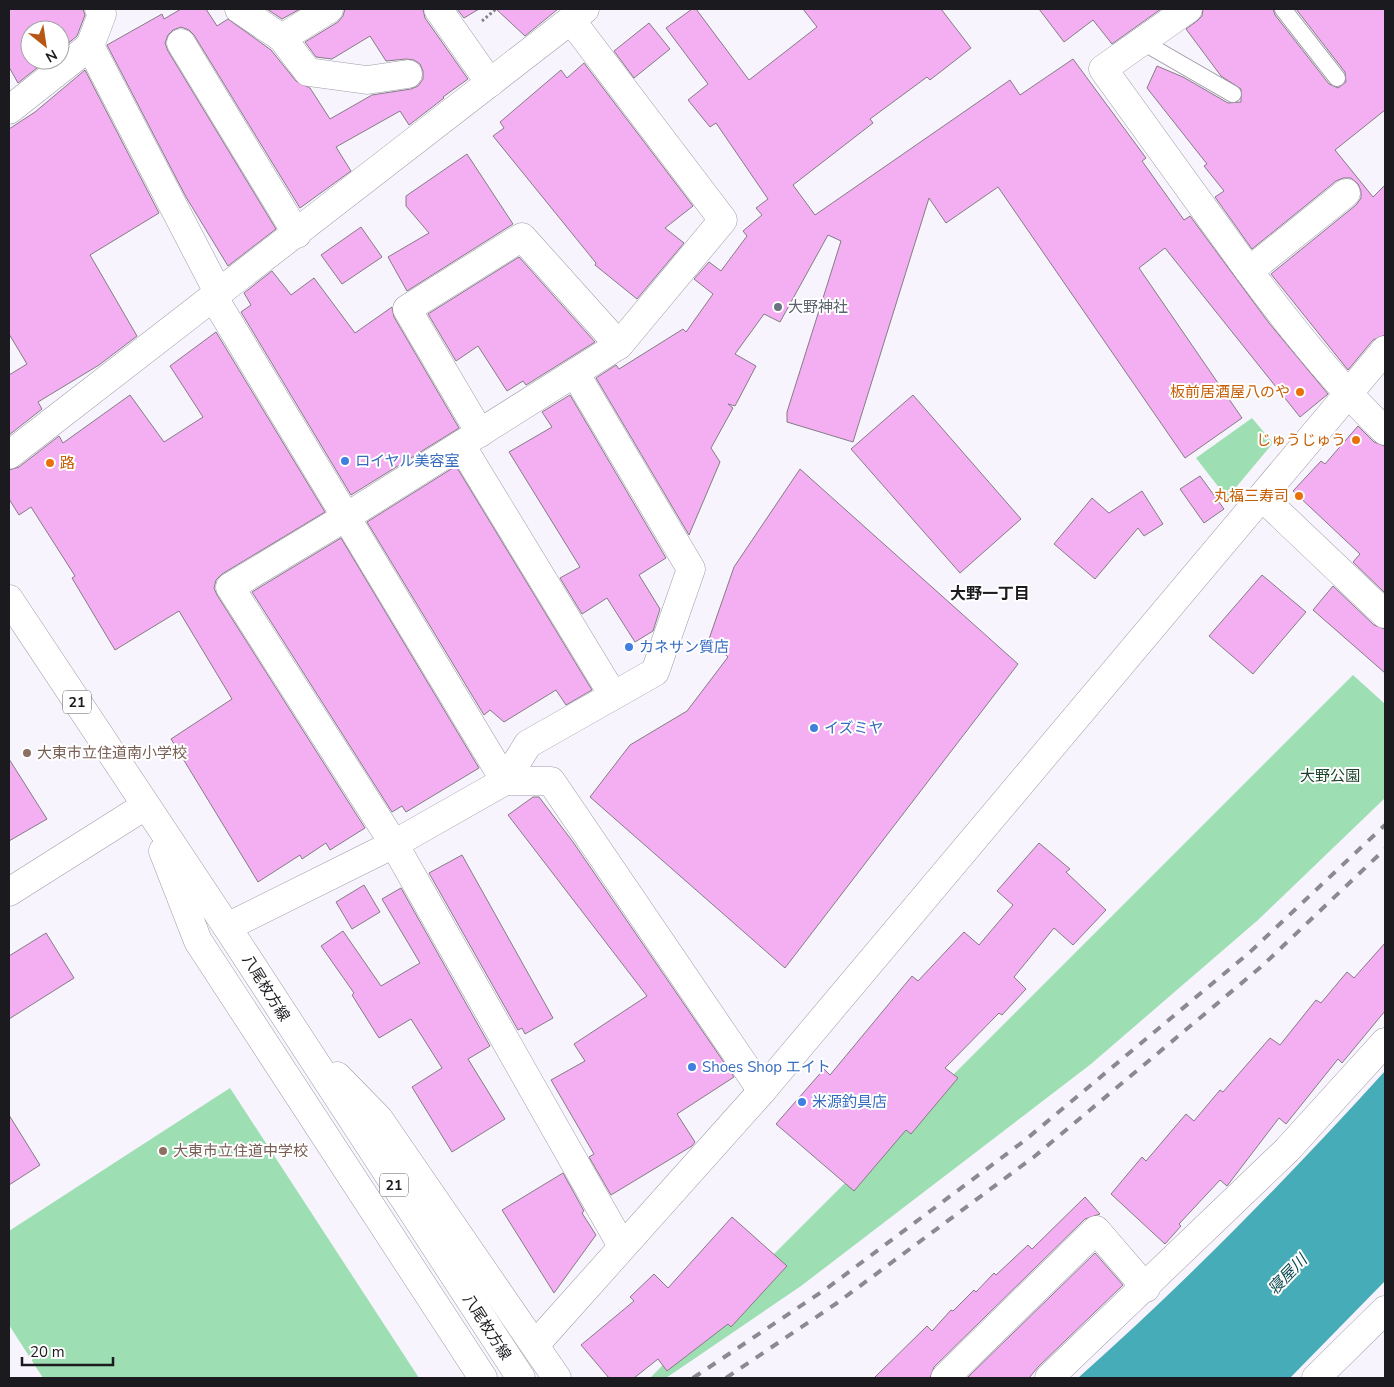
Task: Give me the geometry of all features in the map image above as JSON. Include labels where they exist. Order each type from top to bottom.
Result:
[{"type":"street","points":[[10,104],[90,46],[102,14],[99,9]]},
{"type":"street","points":[[239,9],[282,38],[308,72],[367,80],[408,74]]},
{"type":"street","points":[[282,38],[329,9]]},
{"type":"street","points":[[438,9],[490,83]]},
{"type":"street","points":[[1188,9],[1103,69],[1286,321],[1347,395],[1385,431]]},
{"type":"street","points":[[9,455],[297,234],[578,14],[723,220],[620,345],[346,517],[230,587],[394,844],[622,1246]]},
{"type":"street","points":[[181,43],[297,234]]},
{"type":"street","points":[[90,46],[216,296],[504,781]]},
{"type":"street","points":[[1249,271],[1346,193]]},
{"type":"street","points":[[613,695],[471,439],[407,309],[522,237],[620,345]]},
{"type":"street","points":[[535,1345],[762,1091],[1385,350]]},
{"type":"street","points":[[227,927],[394,844],[504,781],[528,744],[655,672],[691,569],[575,374]]},
{"type":"street","points":[[1262,496],[1385,614]]},
{"type":"street","name":"八尾枚方線","points":[[9,599],[227,927],[521,1378]]},
{"type":"street","points":[[504,781],[551,781],[762,1091]]},
{"type":"street","points":[[9,892],[145,806],[198,942],[483,1378]]},
{"type":"street","points":[[294,1032],[379,1119],[557,1378]]},
{"type":"street","points":[[1049,1378],[1146,1288],[1287,1150],[1385,1042]]},
{"type":"street","points":[[945,1378],[1096,1230],[1146,1288]]},
{"type":"street","points":[[1316,1378],[1385,1310]]},
{"type":"lane","points":[[1283,9],[1336,78]]},
{"type":"lane","points":[[1141,41],[1233,94]]},
{"type":"green space","points":[[1252,418],[1273,443],[1227,498],[1196,458]]},
{"type":"green space","name":"大野公園","points":[[1353,675],[1385,704],[1385,798],[1258,920],[1091,1064],[801,1286],[666,1378],[650,1378]]},
{"type":"green space","points":[[230,1088],[419,1378],[43,1378],[9,1325],[9,1231]]},
{"type":"water","name":"寝屋川","points":[[1385,1071],[1385,1281],[1290,1378],[1078,1378],[1158,1305],[1236,1229]]},
{"type":"building","points":[[9,9],[83,9],[85,15],[77,36],[70,42],[70,20],[20,20],[20,70],[34,70],[18,83],[9,67]]},
{"type":"building","points":[[181,9],[206,9],[217,26],[228,19],[271,50],[296,81],[310,88],[330,119],[372,95],[411,89],[418,86],[423,79],[423,71],[420,64],[414,60],[406,59],[386,61],[370,36],[332,59],[316,57],[305,42],[338,22],[343,16],[345,9],[423,9],[425,18],[468,79],[409,125],[400,111],[336,147],[351,171],[300,208],[194,35],[189,30],[181,27],[173,30],[168,35],[165,43],[168,51],[276,229],[228,266],[186,197],[107,45],[162,14],[164,19]]},
{"type":"building","points":[[267,9],[300,9],[282,19]]},
{"type":"building","points":[[457,9],[479,9],[464,18]]},
{"type":"building","points":[[496,9],[558,9],[525,36]]},
{"type":"building","points":[[692,9],[696,9],[749,80],[817,27],[803,9],[941,9],[971,48],[930,80],[927,77],[870,119],[873,123],[793,185],[815,215],[1010,80],[1020,95],[1073,59],[1146,158],[1142,161],[1184,220],[1190,216],[1269,323],[1328,394],[1300,417],[1165,248],[1139,268],[1242,418],[1185,458],[998,187],[946,223],[929,198],[853,442],[787,422],[787,412],[841,241],[828,235],[780,322],[764,314],[735,354],[756,366],[735,406],[728,404],[733,408],[711,448],[720,462],[689,535],[596,378],[616,365],[619,369],[683,329],[686,332],[713,294],[694,279],[709,262],[721,271],[747,236],[743,231],[762,215],[756,208],[768,199],[716,123],[710,127],[688,100],[708,84],[666,28]]},
{"type":"building","points":[[1039,9],[1161,9],[1112,44],[1093,20],[1064,42]]},
{"type":"building","points":[[1203,9],[1273,9],[1275,15],[1329,84],[1338,88],[1346,82],[1345,72],[1296,9],[1385,9],[1385,110],[1335,150],[1373,197],[1385,185],[1385,335],[1373,340],[1348,370],[1271,274],[1356,205],[1361,198],[1358,184],[1351,178],[1343,178],[1336,181],[1252,249],[1215,197],[1224,191],[1204,166],[1207,164],[1147,88],[1157,66],[1183,77],[1228,103],[1241,102],[1241,89],[1221,76],[1186,29],[1202,16]]},
{"type":"building","points":[[649,23],[670,49],[634,78],[614,51]]},
{"type":"building","points":[[584,63],[693,206],[665,228],[684,243],[637,299],[595,265],[596,263],[493,136],[504,128],[500,122],[561,70],[567,78]]},
{"type":"building","points":[[85,70],[159,213],[90,255],[137,336],[99,365],[38,402],[42,409],[9,435],[9,375],[27,364],[9,334],[9,129],[35,112]]},
{"type":"building","points":[[467,154],[513,224],[407,291],[388,257],[429,233],[406,206],[406,196]]},
{"type":"building","points":[[361,227],[382,257],[342,284],[321,255]]},
{"type":"building","points":[[519,257],[595,342],[526,385],[523,381],[507,391],[478,346],[456,361],[428,314]]},
{"type":"building","points":[[272,271],[291,295],[314,278],[355,333],[392,307],[394,317],[459,428],[351,495],[241,312],[251,305],[244,293]]},
{"type":"building","points":[[216,332],[325,512],[222,574],[216,580],[214,588],[365,828],[330,850],[326,843],[302,859],[300,855],[258,882],[171,739],[232,699],[179,611],[115,650],[72,578],[75,576],[31,507],[19,515],[9,499],[9,470],[19,467],[59,436],[63,443],[130,395],[164,442],[203,417],[170,366]]},
{"type":"building","points":[[570,395],[666,558],[639,575],[660,609],[653,631],[635,642],[607,598],[582,614],[560,578],[580,567],[509,452],[552,427],[542,412]]},
{"type":"building","points":[[913,395],[1021,519],[960,573],[851,449]]},
{"type":"building","points":[[1358,426],[1374,442],[1385,446],[1385,593],[1353,562],[1360,554],[1293,491],[1321,461],[1325,464]]},
{"type":"building","points":[[456,466],[592,690],[566,705],[556,690],[504,722],[490,710],[484,715],[367,522]]},
{"type":"building","name":"イズミヤ","points":[[800,469],[1018,664],[785,968],[590,797],[630,745],[687,711],[728,657],[709,639],[734,567]]},
{"type":"building","points":[[1200,476],[1224,509],[1204,523],[1180,489]]},
{"type":"building","points":[[1142,491],[1163,524],[1144,536],[1138,528],[1095,579],[1054,544],[1092,498],[1109,513]]},
{"type":"building","points":[[341,538],[479,768],[406,812],[402,806],[392,812],[252,592]]},
{"type":"building","points":[[1262,575],[1306,612],[1253,674],[1209,636]]},
{"type":"building","points":[[1333,586],[1374,625],[1385,629],[1385,673],[1313,610]]},
{"type":"building","points":[[9,759],[47,819],[9,841]]},
{"type":"building","points":[[533,797],[539,797],[573,842],[734,1077],[677,1114],[695,1142],[692,1146],[611,1195],[589,1157],[594,1154],[551,1080],[585,1061],[574,1044],[647,996],[508,815]]},
{"type":"building","points":[[1039,843],[1070,869],[1066,872],[1106,910],[1073,945],[1054,928],[1014,977],[1026,989],[1002,1015],[999,1013],[945,1068],[958,1078],[911,1134],[906,1130],[854,1191],[776,1124],[824,1069],[830,1075],[912,976],[918,981],[964,932],[979,945],[1013,905],[997,891]]},
{"type":"building","points":[[462,855],[553,1018],[525,1034],[522,1028],[518,1030],[429,873]]},
{"type":"building","points":[[364,885],[380,912],[352,929],[336,902]]},
{"type":"building","points":[[401,888],[490,1046],[468,1059],[505,1119],[452,1152],[412,1087],[442,1068],[411,1019],[379,1038],[352,995],[354,993],[321,946],[343,931],[381,986],[420,963],[382,899]]},
{"type":"building","points":[[46,933],[74,978],[9,1019],[9,956]]},
{"type":"building","points":[[1385,943],[1385,1011],[1342,1063],[1338,1059],[1286,1124],[1279,1118],[1227,1186],[1220,1180],[1179,1224],[1181,1226],[1165,1244],[1111,1194],[1142,1157],[1146,1161],[1186,1114],[1194,1121],[1220,1090],[1223,1092],[1270,1038],[1280,1045],[1316,1000],[1321,1003],[1347,972],[1354,978]]},
{"type":"building","points":[[9,1115],[40,1165],[9,1185]]},
{"type":"building","points":[[563,1173],[584,1211],[582,1213],[596,1235],[554,1293],[502,1210]]},
{"type":"building","points":[[1085,1197],[1100,1214],[1085,1219],[934,1367],[930,1378],[874,1378],[927,1326],[932,1331],[951,1310],[953,1311],[974,1290],[976,1292],[994,1273],[996,1275],[1028,1245],[1032,1249]]},
{"type":"building","points":[[732,1217],[787,1266],[731,1327],[728,1324],[667,1371],[658,1359],[634,1378],[609,1378],[581,1345],[634,1301],[630,1297],[654,1274],[668,1288]]},
{"type":"building","points":[[1095,1253],[1123,1285],[1029,1378],[967,1378]]},
{"type":"railway","points":[[693,1378],[826,1289],[1024,1141],[1250,952],[1385,825]]},
{"type":"railway","points":[[726,1378],[837,1303],[1035,1156],[1262,966],[1385,849]]},
{"type":"place","name":"大野神社","points":[[778,307]]},
{"type":"place","name":"板前居酒屋八のや","points":[[1300,392]]},
{"type":"place","name":"じゅうじゅう","points":[[1356,440]]},
{"type":"place","name":"ロイヤル美容室","points":[[345,461]]},
{"type":"place","name":"路","points":[[50,463]]},
{"type":"place","name":"丸福三寿司","points":[[1299,496]]},
{"type":"place","name":"カネサン質店","points":[[629,647]]},
{"type":"place","name":"イズミヤ","points":[[814,728]]},
{"type":"place","name":"大東市立住道南小学校","points":[[27,753]]},
{"type":"place","name":"Shoes Shop エイト","points":[[692,1067]]},
{"type":"place","name":"米源釣具店","points":[[802,1102]]},
{"type":"place","name":"大東市立住道中学校","points":[[163,1151]]},
{"type":"district","name":"大野一丁目","points":[[990,593]]}]
